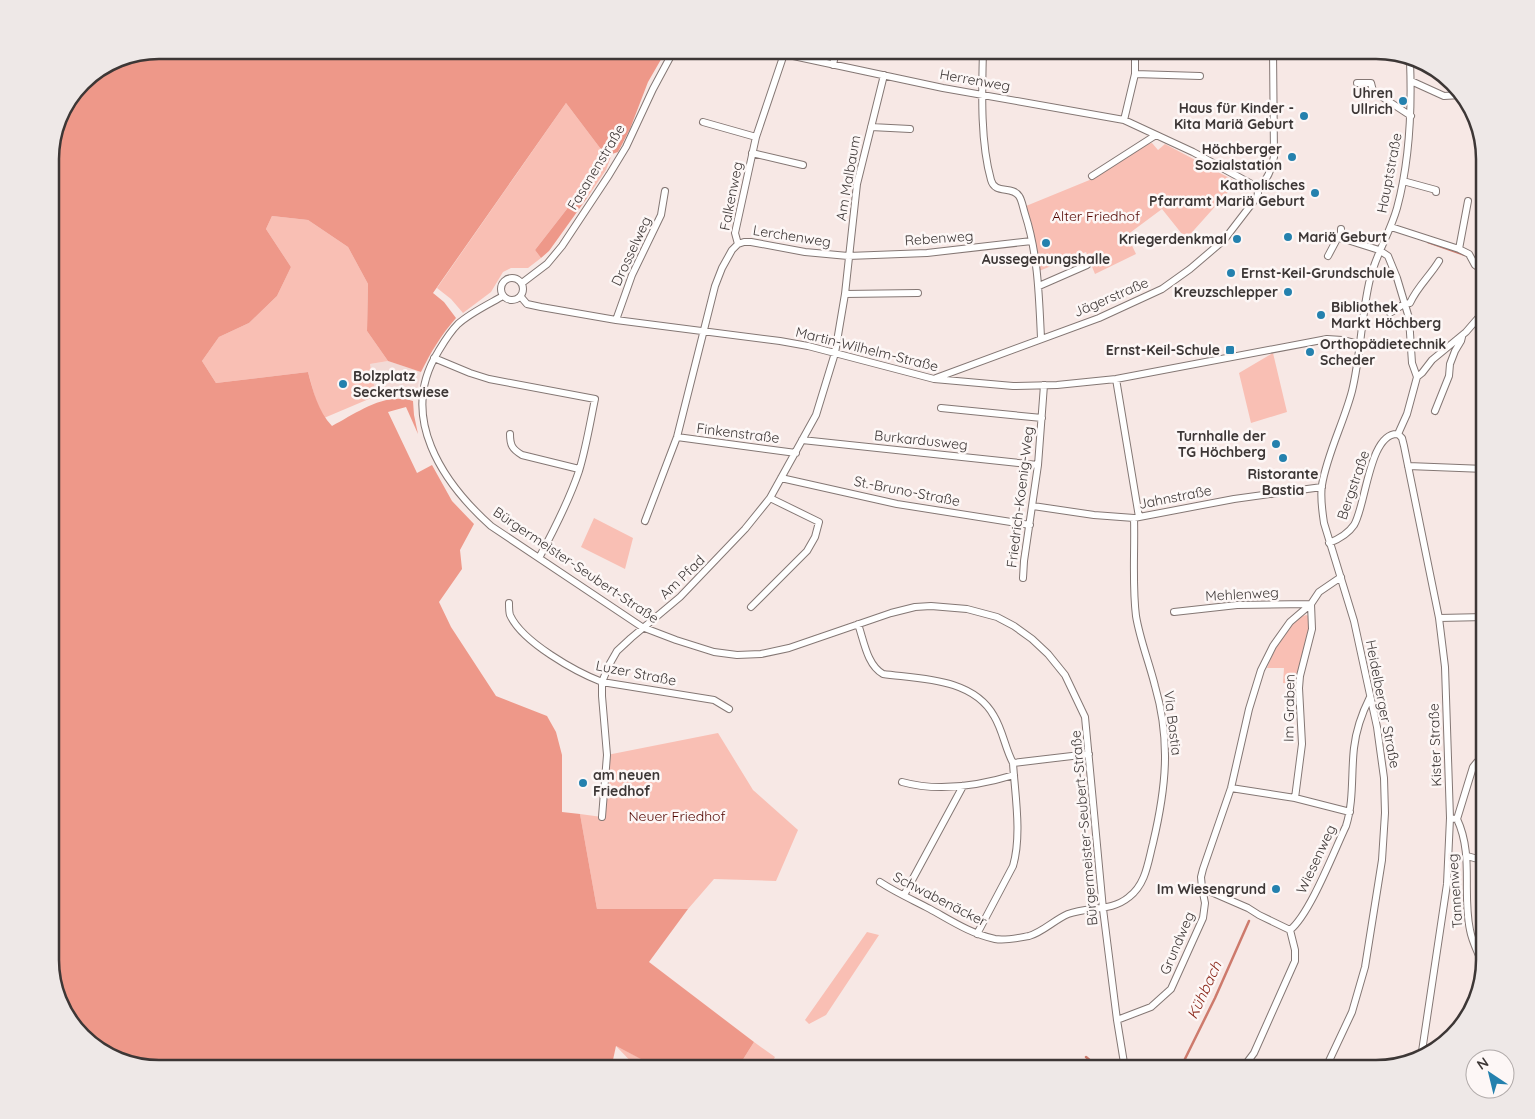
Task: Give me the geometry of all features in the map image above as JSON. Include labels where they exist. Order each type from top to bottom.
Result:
[{"type":"street","name":"Fasanenstraße","points":[[522,283],[552,258],[609,175],[626,147],[669,59]]},
{"type":"street","name":"Falkenweg","points":[[738,244],[735,232],[752,153],[782,59]]},
{"type":"street","name":"Herrenweg","points":[[806,59],[943,88],[1124,120],[1193,152],[1257,187]]},
{"type":"street","points":[[832,65],[834,59]]},
{"type":"street","points":[[983,59],[982,94],[986,150],[991,182],[1000,190],[1015,192],[1019,196],[1032,241],[1039,286],[1041,338]]},
{"type":"street","points":[[1124,120],[1135,74],[1135,59]]},
{"type":"street","points":[[1257,187],[1264,183],[1271,170],[1274,157],[1274,59]]},
{"type":"street","name":"Hauptstraße","points":[[1359,344],[1370,279],[1379,250],[1391,227],[1403,181],[1411,116],[1410,65]]},
{"type":"street","points":[[1135,74],[1200,76]]},
{"type":"street","name":"Am Malbaum","points":[[835,353],[857,184],[884,75]]},
{"type":"street","points":[[1411,82],[1444,96],[1454,95]]},
{"type":"street","points":[[1357,83],[1371,83],[1373,91],[1411,116]]},
{"type":"street","points":[[703,122],[756,137]]},
{"type":"street","name":"Am Malbaum","points":[[870,127],[910,129]]},
{"type":"street","points":[[1092,176],[1156,135]]},
{"type":"street","name":"Falkenweg","points":[[752,153],[803,165]]},
{"type":"street","points":[[1403,181],[1436,190],[1436,192]]},
{"type":"street","name":"Jägerstraße","points":[[934,379],[1099,318],[1138,301],[1178,278],[1224,240],[1257,197],[1257,187]]},
{"type":"street","name":"Drosselweg","points":[[616,320],[632,275],[661,216],[665,192]]},
{"type":"street","points":[[1459,249],[1468,201]]},
{"type":"street","points":[[1391,227],[1459,249],[1469,254],[1476,266]]},
{"type":"street","points":[[1340,229],[1341,238]]},
{"type":"street","points":[[1341,238],[1379,250],[1388,256],[1408,318],[1412,363],[1417,377]]},
{"type":"street","points":[[1328,256],[1337,240],[1341,238]]},
{"type":"street","name":"Rebenweg","points":[[848,256],[927,253],[1032,241]]},
{"type":"street","name":"Lerchenweg","points":[[704,331],[715,286],[722,268],[732,250],[738,244],[751,242],[805,252],[848,256]]},
{"type":"street","points":[[1390,312],[1404,304],[1410,303],[1415,291],[1434,270],[1439,261]]},
{"type":"street","points":[[1039,286],[1087,265]]},
{"type":"street","points":[[508,279],[517,279],[522,283],[524,290],[520,297],[512,301],[503,296],[501,287],[508,279]]},
{"type":"street","points":[[844,294],[918,292]]},
{"type":"street","name":"Bürgermeister-Seubert-Straße","points":[[503,296],[460,323],[449,334],[434,358],[427,374],[422,398],[425,425],[430,444],[454,489],[472,510],[490,526],[642,627],[694,647],[714,652],[761,654],[789,648],[891,613],[915,607],[931,606],[967,609],[996,617],[1014,626],[1048,654],[1065,675],[1086,717],[1104,909],[1124,1060]]},
{"type":"street","name":"Martin-Wilhelm-Straße","points":[[520,297],[532,306],[616,320],[780,340],[934,379],[1013,386],[1044,386],[1116,379],[1193,366],[1310,341],[1334,339],[1359,344]]},
{"type":"street","points":[[1398,434],[1407,414],[1417,377],[1432,360],[1462,336],[1476,320]]},
{"type":"street","name":"Finkenstraße","points":[[645,521],[677,437],[704,331]]},
{"type":"street","points":[[1435,411],[1462,336]]},
{"type":"street","name":"Heidelberger Straße","points":[[1329,1060],[1352,1012],[1363,975],[1382,860],[1386,812],[1384,778],[1377,727],[1354,620],[1329,543],[1322,506],[1324,474],[1354,383],[1359,344]]},
{"type":"street","points":[[1446,349],[1453,357]]},
{"type":"street","name":"Am Pfad","points":[[602,817],[607,755],[602,682],[609,665],[617,651],[642,627],[680,597],[725,552],[770,498],[816,415],[835,353]]},
{"type":"street","points":[[434,358],[489,379],[595,399],[580,469],[555,528],[538,558]]},
{"type":"street","name":"Via Bastia","points":[[1104,909],[1129,898],[1138,890],[1143,878],[1161,809],[1165,772],[1165,745],[1156,686],[1140,637],[1136,616],[1136,517],[1116,379]]},
{"type":"street","name":"Friedrich-Koenig-Weg","points":[[1023,578],[1038,465],[1044,386]]},
{"type":"street","name":"Friedrich-Koenig-Weg","points":[[942,408],[1042,418]]},
{"type":"street","points":[[510,434],[510,443],[514,450],[522,455],[580,469]]},
{"type":"street","name":"Kister Straße","points":[[1398,434],[1402,438],[1439,618],[1445,667],[1453,819],[1447,884],[1422,1049]]},
{"type":"street","name":"Bergstraße","points":[[1329,543],[1348,533],[1355,524],[1378,450],[1387,436],[1398,434]]},
{"type":"street","name":"Finkenstraße","points":[[677,437],[796,453]]},
{"type":"street","name":"Burkardusweg","points":[[802,440],[1038,465]]},
{"type":"street","points":[[1408,466],[1476,469]]},
{"type":"street","name":"St.-Bruno-Straße","points":[[781,478],[897,504],[1030,525]]},
{"type":"street","name":"Jahnstraße","points":[[1033,506],[1094,515],[1136,517],[1240,498],[1322,487]]},
{"type":"street","points":[[751,607],[807,551],[815,537],[819,522],[770,498]]},
{"type":"street","points":[[1311,604],[1319,592],[1341,577]]},
{"type":"street","name":"Luzer Straße","points":[[509,603],[510,615],[524,634],[570,667],[586,676],[602,682],[714,700],[729,709]]},
{"type":"street","name":"Mehlenweg","points":[[1174,612],[1237,604],[1311,604]]},
{"type":"street","name":"Grundweg","points":[[1117,1020],[1151,1007],[1171,989],[1203,918],[1205,903],[1201,877],[1231,788],[1249,709],[1262,670],[1273,646],[1290,622],[1311,604]]},
{"type":"street","name":"Im Graben","points":[[1295,798],[1302,744],[1299,688],[1300,676],[1312,629],[1311,604]]},
{"type":"street","points":[[1439,618],[1476,617]]},
{"type":"street","points":[[858,624],[870,661],[875,669],[883,674],[942,682],[962,687],[985,703],[994,714],[1001,729],[1007,753],[1013,763],[1016,855],[1013,866],[977,934]]},
{"type":"street","name":"Wiesenweg","points":[[1290,930],[1296,925],[1309,904],[1346,826],[1350,812],[1354,747],[1361,715],[1370,697]]},
{"type":"street","points":[[1013,763],[1089,754]]},
{"type":"street","points":[[1453,819],[1472,767],[1476,763]]},
{"type":"street","points":[[902,782],[921,786],[963,786],[1014,775]]},
{"type":"street","points":[[904,895],[963,786]]},
{"type":"street","points":[[1231,788],[1295,798],[1350,812]]},
{"type":"street","name":"Tannenweg","points":[[1453,819],[1461,827],[1466,856],[1470,932],[1476,948]]},
{"type":"street","points":[[1466,856],[1476,859]]},
{"type":"street","name":"Schwabenäcker","points":[[880,882],[977,934],[996,939],[1020,938],[1031,935],[1068,914],[1104,909]]},
{"type":"street","points":[[1202,888],[1248,908],[1258,915],[1290,930],[1296,950],[1295,961],[1254,1053],[1249,1060]]},
{"type":"shaded area","points":[[159,59],[661,59],[648,82],[630,129],[618,152],[612,154],[600,148],[566,103],[433,293],[444,302],[456,318],[437,344],[421,372],[388,361],[367,331],[368,284],[348,247],[308,220],[272,216],[266,229],[291,267],[277,296],[249,323],[219,337],[202,361],[216,383],[308,372],[320,407],[332,426],[371,405],[392,399],[413,401],[418,434],[406,407],[388,412],[417,473],[432,465],[452,501],[474,524],[460,550],[462,569],[439,602],[451,627],[496,696],[547,716],[556,732],[562,755],[562,812],[580,814],[597,909],[688,909],[649,962],[754,1042],[743,1060],[643,1060],[616,1046],[613,1060],[152,1060],[127,1055],[98,1040],[79,1021],[69,1004],[62,986],[59,967],[59,152],[66,121],[79,98],[88,88],[109,72],[133,62]]},
{"type":"shaded area","points":[[577,196],[587,198],[549,251],[541,258],[535,250]]},
{"type":"shaded area","points":[[388,361],[421,372],[417,391],[376,396],[370,364]]},
{"type":"green space","points":[[566,103],[600,148],[612,154],[606,170],[587,198],[577,196],[535,250],[541,258],[528,268],[511,268],[503,272],[491,292],[463,313],[451,299],[437,288]]},
{"type":"green space","name":"Alter Friedhof","points":[[1152,143],[1158,150],[1165,144],[1237,182],[1186,239],[1162,209],[1127,235],[1136,254],[1095,274],[1086,252],[1039,271],[1032,225],[1026,206],[1092,179],[1147,144]]},
{"type":"green space","points":[[272,216],[308,220],[348,247],[368,284],[367,331],[388,361],[370,364],[376,396],[324,418],[316,401],[308,372],[216,383],[202,361],[219,337],[249,323],[277,296],[291,267],[266,229]]},
{"type":"green space","points":[[1273,353],[1287,412],[1251,423],[1239,373]]},
{"type":"green space","points":[[594,518],[633,538],[625,569],[581,547]]},
{"type":"green space","points":[[1307,615],[1310,619],[1310,624],[1301,667],[1295,684],[1283,683],[1284,668],[1267,668],[1288,629],[1294,622]]},
{"type":"green space","name":"Neuer Friedhof","points":[[718,733],[753,790],[798,830],[776,881],[714,879],[688,909],[597,909],[580,814],[602,817],[607,755]]},
{"type":"green space","points":[[867,932],[879,935],[826,1015],[809,1024],[805,1020]]},
{"type":"green space","points":[[754,1042],[775,1057],[773,1060],[743,1060]]},
{"type":"green space","points":[[616,1046],[644,1060],[629,1060]]},
{"type":"waterway","points":[[1428,242],[1465,255]]},
{"type":"waterway","name":"Kühbach","points":[[1184,1060],[1215,998],[1249,921]]},
{"type":"waterway","points":[[1086,1057],[1090,1060]]},
{"type":"place","name":"Uhren Ullrich","points":[[1403,101]]},
{"type":"place","name":"Haus für Kinder - Kita Mariä Geburt","points":[[1304,116]]},
{"type":"place","name":"Höchberger Sozialstation","points":[[1292,157]]},
{"type":"place","name":"Katholisches Pfarramt Mariä Geburt","points":[[1315,193]]},
{"type":"place","name":"Mariä Geburt","points":[[1288,237]]},
{"type":"place","name":"Kriegerdenkmal","points":[[1237,239]]},
{"type":"place","name":"Aussegenungshalle","points":[[1046,243]]},
{"type":"place","name":"Ernst-Keil-Grundschule","points":[[1231,273]]},
{"type":"place","name":"Kreuzschlepper","points":[[1288,292]]},
{"type":"place","name":"Bibliothek Markt Höchberg","points":[[1321,315]]},
{"type":"place","name":"Ernst-Keil-Schule","points":[[1230,350]]},
{"type":"place","name":"Orthopädietechnik Scheder","points":[[1310,352]]},
{"type":"place","name":"Bolzplatz Seckertswiese","points":[[343,384]]},
{"type":"place","name":"Turnhalle der TG Höchberg","points":[[1276,444]]},
{"type":"place","name":"Ristorante Bastia","points":[[1283,458]]},
{"type":"place","name":"am neuen Friedhof","points":[[583,783]]},
{"type":"place","name":"Im Wiesengrund","points":[[1276,889]]}]
